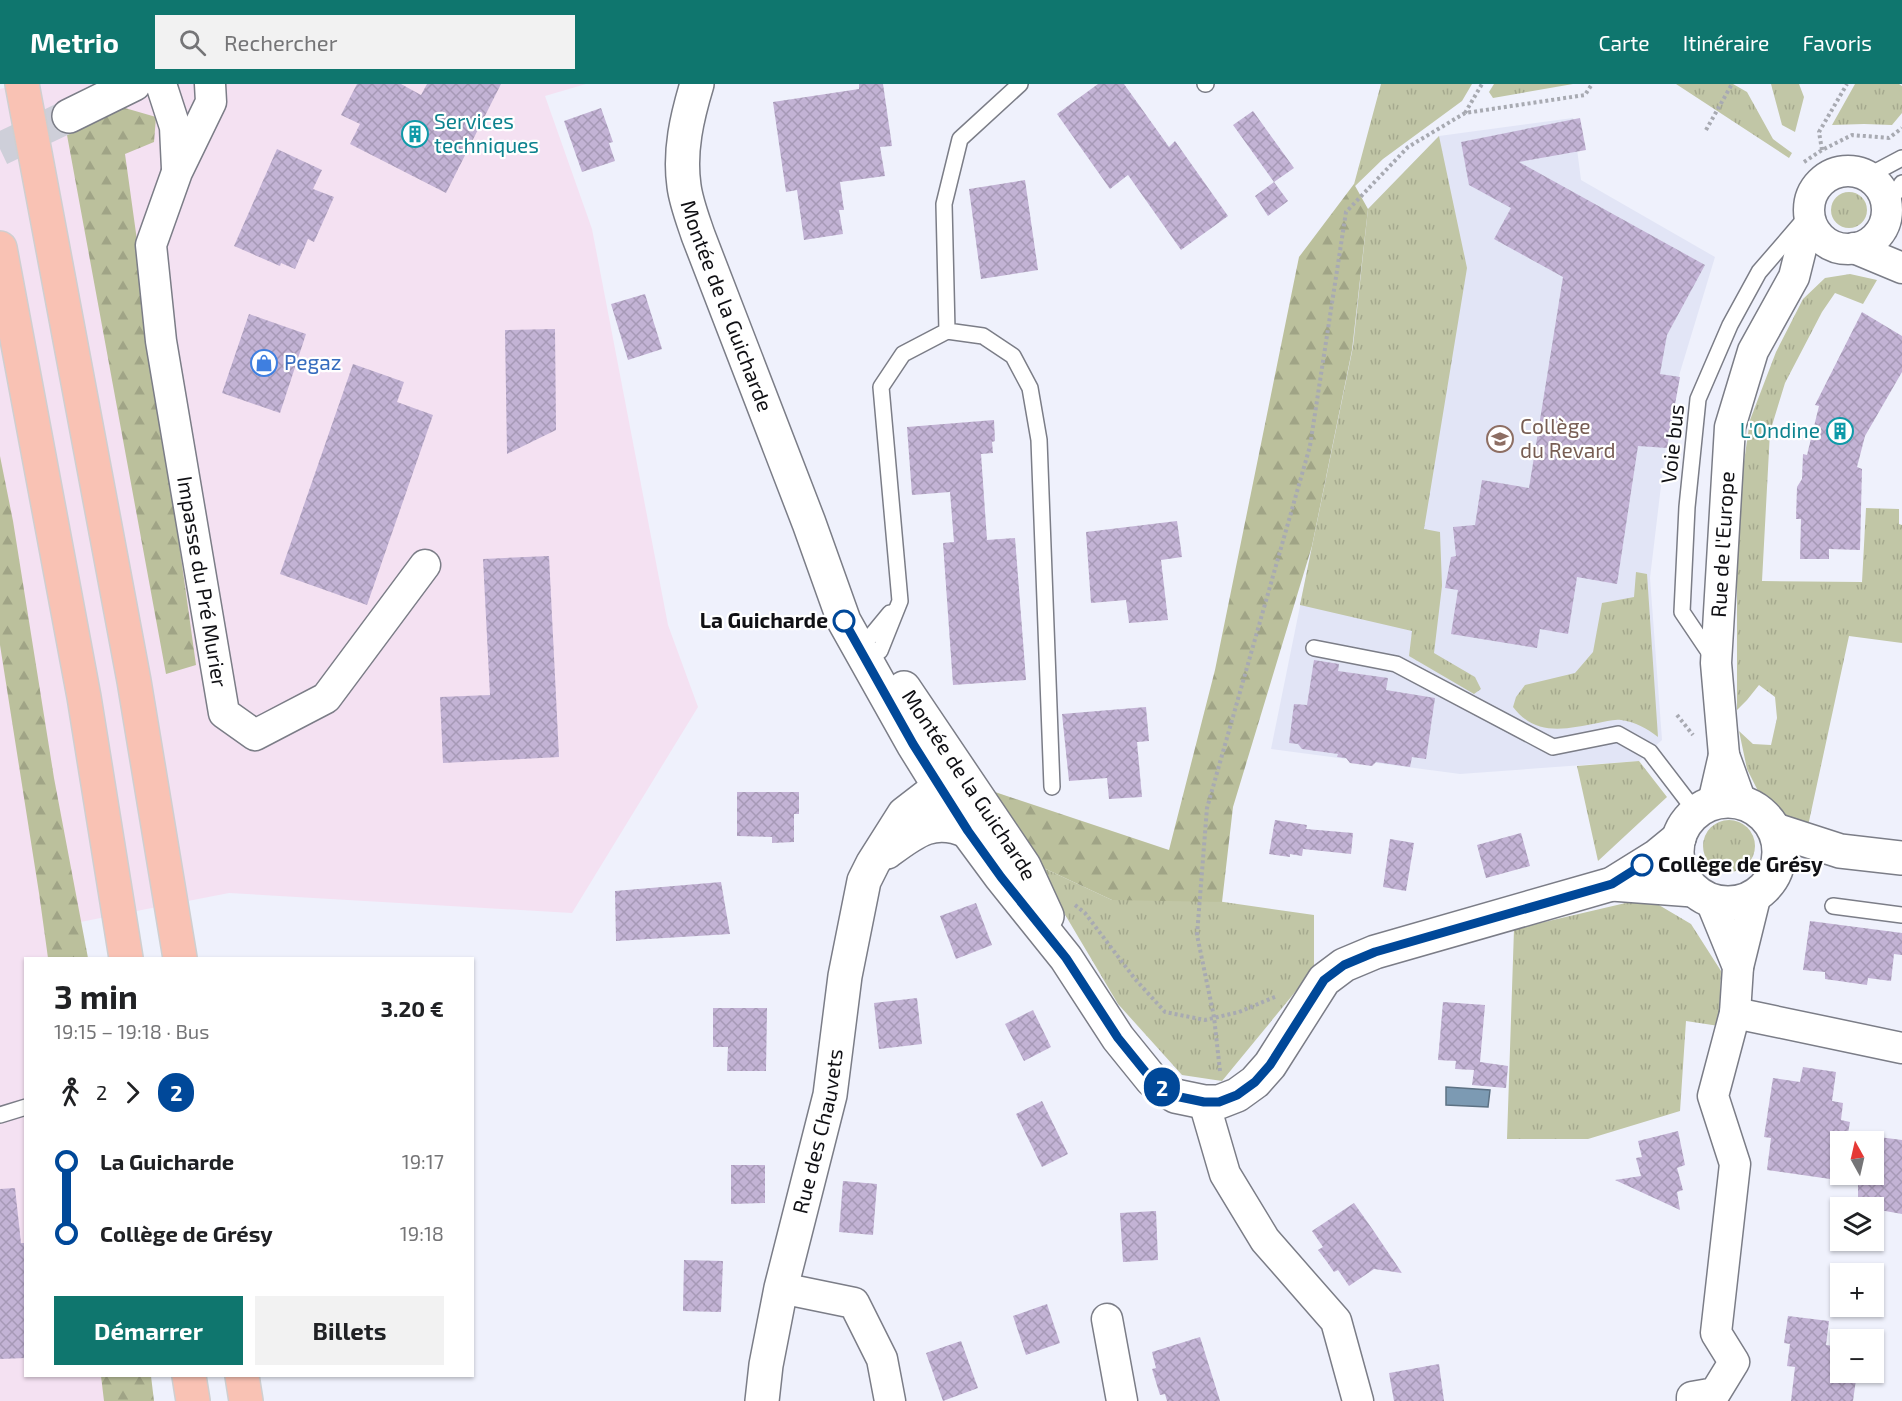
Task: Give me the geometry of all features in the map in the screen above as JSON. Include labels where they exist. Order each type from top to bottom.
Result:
[{"type":"highway","points":[[21,84],[134,681],[180,957]]},
{"type":"highway","points":[[0,248],[84,697],[126,957]]},
{"type":"highway","points":[[189,1377],[193,1401]]},
{"type":"highway","points":[[242,1377],[246,1401]]},
{"type":"main road","points":[[69,116],[134,84]]},
{"type":"main road","name":"Montée de la Guicharde","points":[[697,84],[688,114],[683,148],[684,187],[698,236],[809,523],[844,621],[939,788],[1001,877],[1066,958],[1118,1038],[1152,1080],[1175,1096],[1217,1100]]},
{"type":"main road","name":"Montée de la Guicharde","points":[[809,523],[876,643],[977,799],[1024,866],[1066,958]]},
{"type":"main road","points":[[939,788],[977,799]]},
{"type":"main road","name":"Rue des Chauvets","points":[[762,1401],[766,1365],[781,1288],[830,1095],[845,976],[864,882],[873,863],[904,814],[939,788]]},
{"type":"main road","points":[[1217,1100],[1255,1082],[1270,1065],[1324,980],[1344,965],[1375,952],[1612,884],[1657,856],[1707,814],[1755,808],[1766,817],[1775,830],[1779,842],[1780,855],[1771,881],[1755,898],[1736,903],[1722,903],[1702,896],[1612,884]]},
{"type":"main road","points":[[1702,896],[1684,879],[1678,866],[1677,852],[1707,814]]},
{"type":"main road","points":[[873,863],[910,835],[926,827],[940,824],[956,826],[968,831]]},
{"type":"main road","points":[[1775,830],[1840,851],[1902,858]]},
{"type":"main road","points":[[1777,868],[1840,851]]},
{"type":"street","name":"Impasse du Pré Murier","points":[[161,84],[175,127],[177,172]]},
{"type":"street","name":"Impasse du Pré Murier","points":[[210,84],[211,102],[177,172],[152,245],[161,340],[224,713],[255,735],[326,698],[425,565]]},
{"type":"street","points":[[1902,255],[1891,204],[1877,184],[1868,176],[1857,171],[1834,173],[1817,185],[1809,204],[1810,219],[1823,240],[1832,246],[1848,248],[1902,268]]},
{"type":"street","points":[[1794,277],[1848,248],[1864,245],[1874,239],[1880,231],[1891,204]]},
{"type":"street","name":"Rue de l'Europe","points":[[1707,814],[1724,755],[1716,663],[1730,427],[1753,351],[1794,277],[1810,219]]},
{"type":"street","points":[[1702,896],[1738,966]]},
{"type":"street","points":[[1692,1401],[1692,1397],[1715,1393],[1734,1362],[1716,1333],[1735,1164],[1713,1096],[1735,1013],[1738,966],[1755,898]]},
{"type":"street","points":[[1735,1013],[1902,1048]]},
{"type":"street","points":[[1217,1100],[1225,1174],[1265,1240],[1336,1321],[1358,1401]]},
{"type":"street","points":[[781,1288],[854,1303],[882,1359],[890,1401]]},
{"type":"street","points":[[1107,1319],[1122,1401]]},
{"type":"lane","points":[[947,331],[944,204],[960,139],[1020,84]]},
{"type":"lane","points":[[1868,176],[1902,158]]},
{"type":"lane","name":"Voie bus","points":[[1716,663],[1682,612],[1688,507],[1698,399],[1730,325],[1759,272],[1810,219]]},
{"type":"lane","points":[[876,643],[900,601],[881,387],[903,354],[947,331],[983,336],[1013,356],[1030,388],[1039,440],[1052,787]]},
{"type":"lane","points":[[1314,648],[1396,664],[1553,747],[1618,734],[1650,752],[1707,814]]},
{"type":"lane","points":[[1833,906],[1902,915]]},
{"type":"lane","points":[[0,1115],[24,1108]]},
{"type":"path","points":[[1464,113],[1482,84]]},
{"type":"path","points":[[1217,1100],[1222,1081],[1214,1017],[1197,935],[1207,808],[1310,446],[1346,212],[1408,147],[1464,113],[1585,95],[1592,84]]},
{"type":"path","points":[[1706,130],[1732,84]]},
{"type":"path","points":[[1822,150],[1819,132],[1847,84]]},
{"type":"path","points":[[1804,162],[1852,135],[1889,138],[1902,128]]},
{"type":"path","points":[[1677,715],[1694,737]]},
{"type":"path","points":[[1069,901],[1085,913],[1135,979],[1165,1012],[1205,1020],[1239,1012],[1275,996],[1324,980]]},
{"type":"shaded area","points":[[19,84],[586,84],[545,96],[592,229],[668,625],[698,707],[572,913],[229,893],[70,924],[74,957],[24,957],[24,1377],[127,1377],[131,1401],[0,1401],[0,89]]},
{"type":"shaded area","name":"Collège du Revard","points":[[1573,118],[1581,180],[1715,257],[1671,402],[1650,578],[1662,740],[1639,761],[1460,774],[1271,749],[1352,350],[1368,209],[1439,136]]},
{"type":"green space","points":[[1381,84],[1472,84],[1462,101],[1383,159],[1353,188]]},
{"type":"green space","points":[[1494,84],[1573,84],[1493,98],[1489,92]]},
{"type":"green space","points":[[1676,84],[1733,84],[1747,92],[1773,139],[1792,153],[1789,158]]},
{"type":"green space","points":[[1771,84],[1799,84],[1804,97],[1795,132],[1782,125]]},
{"type":"green space","points":[[1855,84],[1899,84],[1902,86],[1902,113],[1892,125],[1832,125]]},
{"type":"green space","points":[[118,106],[156,117],[154,142],[125,154],[196,665],[166,674],[67,135]]},
{"type":"green space","points":[[1439,136],[1467,268],[1424,529],[1440,532],[1442,586],[1434,653],[1475,677],[1481,689],[1474,694],[1409,656],[1412,631],[1300,605],[1353,347],[1368,209]]},
{"type":"green space","points":[[1354,184],[1368,209],[1352,350],[1312,546],[1233,807],[1222,902],[1112,900],[1035,864],[995,792],[1169,850],[1215,670],[1299,257]]},
{"type":"green space","points":[[1849,192],[1862,197],[1867,210],[1862,223],[1849,228],[1836,223],[1831,210],[1836,197]]},
{"type":"green space","points":[[1850,274],[1877,280],[1863,304],[1835,293],[1822,312],[1785,383],[1770,432],[1762,581],[1862,582],[1866,508],[1899,509],[1899,524],[1902,525],[1902,643],[1849,636],[1808,826],[1790,828],[1782,813],[1762,799],[1747,769],[1739,731],[1753,744],[1771,745],[1777,718],[1775,697],[1759,685],[1737,710],[1737,511],[1750,420],[1776,352],[1803,299],[1825,278]]},
{"type":"green space","points":[[0,456],[13,521],[54,778],[88,957],[48,957],[0,645]]},
{"type":"green space","points":[[1636,572],[1647,574],[1658,737],[1641,726],[1621,720],[1552,728],[1531,723],[1522,717],[1513,707],[1516,697],[1525,685],[1575,673],[1593,652],[1602,603],[1634,597]]},
{"type":"green space","points":[[1639,761],[1667,797],[1598,861],[1577,766]]},
{"type":"green space","points":[[1724,820],[1734,820],[1748,827],[1755,846],[1748,865],[1734,872],[1724,872],[1714,868],[1707,861],[1703,851],[1703,841],[1707,831],[1714,824]]},
{"type":"green space","points":[[1035,864],[1112,900],[1196,898],[1314,915],[1314,969],[1222,1081],[1182,1075],[1118,1004]]},
{"type":"green space","points":[[1647,898],[1691,924],[1721,971],[1719,1026],[1686,1021],[1680,1111],[1588,1139],[1507,1139],[1514,929]]},
{"type":"green space","points":[[101,1377],[151,1377],[154,1401],[104,1401]]},
{"type":"water","points":[[1446,1087],[1490,1090],[1488,1107],[1446,1105]]},
{"type":"building","name":"Services techniques","points":[[357,84],[401,84],[421,95],[427,84],[501,84],[446,193],[350,144],[360,124],[341,115]]},
{"type":"building","points":[[859,84],[883,84],[892,146],[880,147],[885,176],[840,182],[844,210],[839,210],[843,234],[804,240],[797,190],[786,192],[773,102],[859,89]]},
{"type":"building","points":[[1098,84],[1124,84],[1169,147],[1175,141],[1228,216],[1181,250],[1128,175],[1110,189],[1057,114]]},
{"type":"building","points":[[601,108],[613,142],[609,143],[615,161],[582,172],[564,121]]},
{"type":"building","points":[[1253,111],[1294,168],[1274,182],[1233,125]]},
{"type":"building","points":[[1580,118],[1586,150],[1519,162],[1705,265],[1667,335],[1660,374],[1680,377],[1667,448],[1638,446],[1617,584],[1577,577],[1568,634],[1540,629],[1537,648],[1451,634],[1458,590],[1445,588],[1451,557],[1456,556],[1453,527],[1475,525],[1482,480],[1529,488],[1563,277],[1494,239],[1511,208],[1469,185],[1461,142]]},
{"type":"building","points":[[277,149],[322,170],[313,189],[334,197],[314,242],[308,239],[295,269],[281,263],[280,266],[234,246]]},
{"type":"building","points":[[1025,180],[1038,270],[981,279],[969,189]]},
{"type":"building","points":[[1274,182],[1288,201],[1268,216],[1255,196]]},
{"type":"building","points":[[645,294],[662,349],[628,360],[611,304]]},
{"type":"building","name":"L'Ondine","points":[[1862,312],[1902,336],[1902,372],[1865,436],[1857,467],[1862,469],[1860,550],[1829,549],[1829,559],[1800,559],[1801,519],[1796,519],[1797,487],[1802,479],[1803,454],[1807,455],[1819,406],[1815,405]]},
{"type":"building","name":"Pegaz","points":[[249,314],[306,334],[280,413],[222,393]]},
{"type":"building","points":[[555,329],[556,430],[507,454],[505,330]]},
{"type":"building","points":[[353,364],[404,382],[397,402],[433,415],[367,605],[280,574]]},
{"type":"building","points":[[994,420],[993,453],[981,454],[987,540],[1015,538],[1026,680],[953,685],[943,543],[954,542],[950,492],[912,495],[907,427]]},
{"type":"building","points":[[1177,521],[1182,557],[1161,560],[1168,620],[1129,623],[1126,600],[1091,603],[1086,532]]},
{"type":"building","points":[[549,556],[559,757],[443,763],[440,697],[490,695],[483,559]]},
{"type":"building","points":[[1314,660],[1339,664],[1338,671],[1388,678],[1386,690],[1435,698],[1426,759],[1412,757],[1410,767],[1376,762],[1372,766],[1350,763],[1346,758],[1337,757],[1338,754],[1302,749],[1298,744],[1289,743],[1294,704],[1307,705]]},
{"type":"building","points":[[1146,707],[1149,741],[1137,742],[1142,797],[1109,799],[1107,778],[1069,781],[1062,714]]},
{"type":"building","points":[[737,792],[799,792],[799,814],[794,814],[794,842],[772,843],[772,837],[737,836]]},
{"type":"building","points":[[1275,820],[1307,825],[1306,829],[1353,833],[1351,854],[1303,849],[1302,856],[1269,854]]},
{"type":"building","points":[[1521,833],[1530,866],[1486,878],[1477,845]]},
{"type":"building","points":[[1390,839],[1414,843],[1406,891],[1383,887]]},
{"type":"building","points":[[721,882],[730,934],[616,941],[615,891]]},
{"type":"building","points":[[976,903],[992,945],[956,959],[940,916]]},
{"type":"building","points":[[1810,921],[1902,933],[1902,955],[1894,954],[1891,981],[1868,978],[1867,985],[1825,979],[1825,972],[1803,970]]},
{"type":"building","points":[[917,998],[922,1044],[879,1049],[874,1003]]},
{"type":"building","points":[[1443,1002],[1485,1005],[1480,1062],[1508,1066],[1506,1088],[1472,1085],[1474,1070],[1455,1069],[1456,1061],[1438,1060]]},
{"type":"building","points":[[713,1008],[767,1008],[766,1071],[727,1071],[728,1047],[713,1047]]},
{"type":"building","points":[[1033,1010],[1051,1047],[1024,1061],[1005,1024]]},
{"type":"building","points":[[1803,1067],[1836,1072],[1832,1101],[1843,1103],[1841,1120],[1850,1122],[1848,1131],[1830,1131],[1830,1179],[1767,1170],[1771,1138],[1764,1137],[1773,1078],[1800,1082]]},
{"type":"building","points":[[1042,1101],[1068,1154],[1042,1167],[1016,1114]]},
{"type":"building","points":[[1678,1131],[1685,1165],[1677,1168],[1683,1190],[1677,1192],[1680,1210],[1615,1180],[1641,1176],[1636,1158],[1642,1157],[1638,1141]]},
{"type":"building","points":[[1884,1138],[1902,1140],[1902,1214],[1884,1211],[1884,1197],[1858,1197],[1858,1185],[1884,1185]]},
{"type":"building","points":[[731,1165],[765,1165],[765,1203],[731,1204]]},
{"type":"building","points":[[843,1181],[877,1184],[873,1235],[839,1232]]},
{"type":"building","points":[[15,1188],[21,1243],[24,1243],[24,1358],[0,1359],[0,1189]]},
{"type":"building","points":[[1354,1203],[1402,1273],[1374,1269],[1349,1286],[1338,1270],[1334,1272],[1318,1250],[1323,1247],[1312,1231]]},
{"type":"building","points":[[1156,1211],[1158,1260],[1123,1262],[1120,1213]]},
{"type":"building","points":[[684,1260],[723,1261],[721,1312],[683,1311]]},
{"type":"building","points":[[1047,1304],[1060,1343],[1026,1355],[1013,1316]]},
{"type":"building","points":[[1788,1316],[1829,1321],[1826,1345],[1830,1346],[1830,1383],[1855,1383],[1853,1401],[1791,1401],[1795,1367],[1787,1366],[1790,1344],[1784,1343]]},
{"type":"building","points":[[1200,1337],[1220,1401],[1167,1401],[1165,1394],[1160,1395],[1152,1369],[1156,1368],[1152,1352]]},
{"type":"building","points":[[961,1341],[978,1388],[943,1401],[926,1353]]},
{"type":"building","points":[[1439,1364],[1444,1401],[1394,1401],[1389,1373]]},
{"type":"tunnel","points":[[0,149],[69,116]]},
{"type":"bus line","name":"2","points":[[844,621],[913,744],[968,831],[1001,877],[1066,958],[1097,1008],[1139,1065],[1152,1080],[1175,1096],[1204,1102],[1219,1102],[1237,1095],[1255,1082],[1270,1065],[1324,980],[1344,965],[1375,952],[1612,884],[1642,865]]},
{"type":"place","name":"Services techniques","points":[[415,134]]},
{"type":"place","name":"Pegaz","points":[[264,363]]},
{"type":"place","name":"L'Ondine","points":[[1840,431]]},
{"type":"place","name":"Collège du Revard","points":[[1500,439]]},
{"type":"place","name":"La Guicharde","points":[[844,621]]},
{"type":"place","name":"Collège de Grésy","points":[[1642,865]]}]
